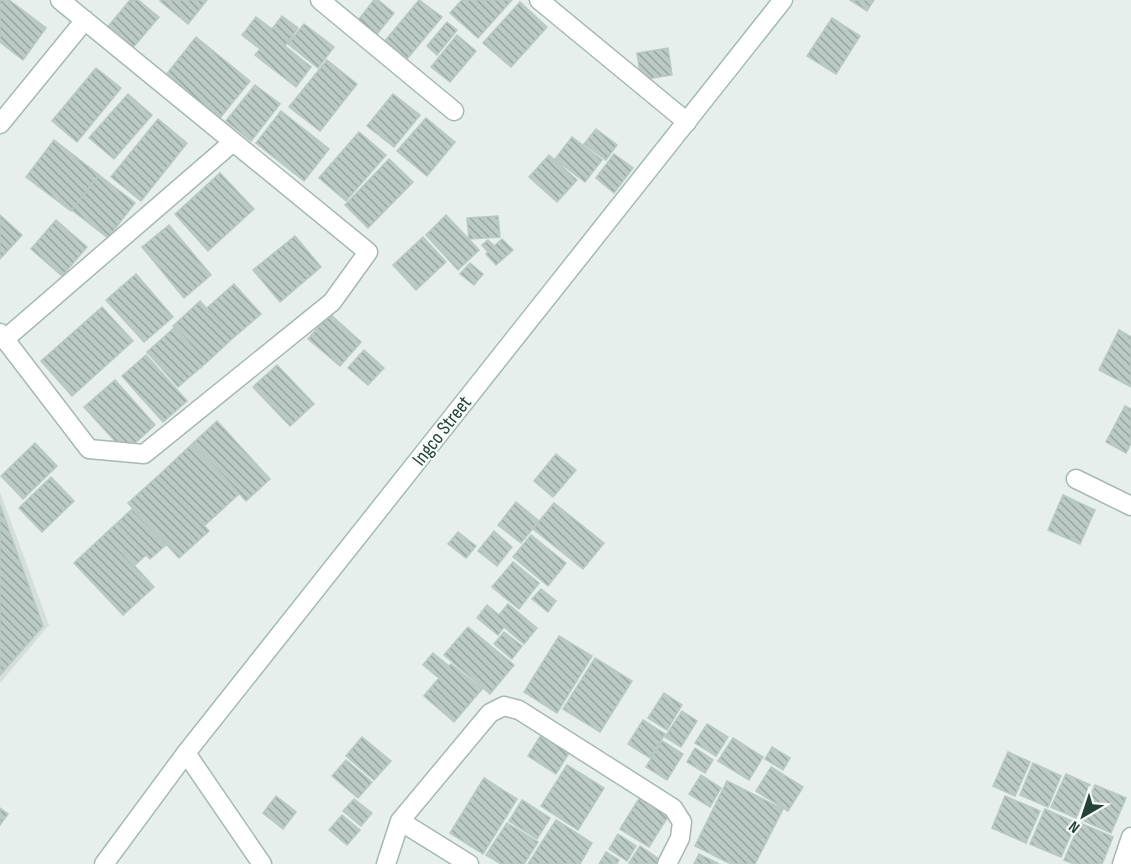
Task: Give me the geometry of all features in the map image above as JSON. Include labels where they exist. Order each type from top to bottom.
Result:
[{"type":"street","points":[[60,0],[368,252],[332,302],[144,454],[89,449],[2,336],[94,264],[233,142]]},
{"type":"street","points":[[320,0],[454,111]]},
{"type":"street","points":[[539,0],[687,122]]},
{"type":"street","name":"Ingco Street","points":[[104,864],[186,753],[783,0]]},
{"type":"street","points":[[0,124],[85,20]]},
{"type":"street","points":[[1076,479],[1131,506]]},
{"type":"street","points":[[386,864],[400,821],[490,713],[504,706],[519,710],[673,808],[682,822],[680,838],[667,864]]},
{"type":"street","points":[[186,753],[262,864]]},
{"type":"street","points":[[400,821],[468,864]]},
{"type":"street","points":[[1122,864],[1131,837]]},
{"type":"shaded area","points":[[0,492],[49,625],[0,683]]},
{"type":"building","points":[[0,0],[9,0],[46,28],[23,60],[0,42]]},
{"type":"building","points":[[130,0],[138,0],[159,17],[131,50],[106,29]]},
{"type":"building","points":[[161,0],[207,0],[188,24]]},
{"type":"building","points":[[374,0],[378,0],[394,13],[373,39],[355,24]]},
{"type":"building","points":[[419,0],[442,17],[407,59],[385,41]]},
{"type":"building","points":[[462,0],[512,0],[478,38],[450,13]]},
{"type":"building","points":[[850,0],[874,0],[867,11]]},
{"type":"building","points":[[520,2],[547,27],[511,67],[483,43]]},
{"type":"building","points":[[282,16],[298,28],[285,46],[311,67],[296,87],[255,55],[260,49],[242,35],[256,17],[272,29]]},
{"type":"building","points":[[832,18],[860,36],[836,74],[807,56]]},
{"type":"building","points":[[447,22],[457,30],[437,55],[427,46]]},
{"type":"building","points":[[304,24],[334,47],[318,68],[288,44]]},
{"type":"building","points":[[457,35],[476,51],[450,82],[431,67]]},
{"type":"building","points":[[196,37],[250,81],[220,118],[166,75]]},
{"type":"building","points":[[668,48],[672,75],[641,80],[637,53]]},
{"type":"building","points":[[327,60],[357,84],[320,131],[289,107]]},
{"type":"building","points":[[96,68],[121,88],[77,142],[52,121]]},
{"type":"building","points":[[255,85],[280,104],[251,141],[226,121]]},
{"type":"building","points":[[128,94],[152,115],[114,159],[89,138]]},
{"type":"building","points":[[393,94],[420,115],[394,147],[367,126]]},
{"type":"building","points":[[281,111],[329,149],[304,181],[256,143]]},
{"type":"building","points":[[426,118],[455,142],[427,176],[397,151]]},
{"type":"building","points":[[158,119],[187,143],[141,201],[111,177]]},
{"type":"building","points":[[596,129],[617,145],[606,160],[584,144]]},
{"type":"building","points":[[359,132],[386,155],[346,201],[319,178]]},
{"type":"building","points":[[572,137],[602,160],[585,182],[555,159]]},
{"type":"building","points":[[54,140],[99,175],[71,211],[26,177]]},
{"type":"building","points":[[614,154],[633,168],[614,193],[596,178]]},
{"type":"building","points":[[549,155],[577,180],[557,202],[529,177]]},
{"type":"building","points":[[389,159],[413,182],[368,228],[345,205]]},
{"type":"building","points":[[220,173],[254,209],[208,251],[175,214]]},
{"type":"building","points":[[99,175],[135,203],[108,238],[72,210]]},
{"type":"building","points":[[0,215],[22,235],[0,259]]},
{"type":"building","points":[[446,215],[479,250],[458,270],[426,235]]},
{"type":"building","points":[[498,216],[500,237],[469,239],[467,218]]},
{"type":"building","points":[[56,220],[87,247],[62,276],[31,249]]},
{"type":"building","points":[[169,225],[211,275],[184,298],[142,247]]},
{"type":"building","points":[[295,236],[321,267],[280,302],[253,270]]},
{"type":"building","points":[[423,237],[446,262],[416,290],[393,265]]},
{"type":"building","points":[[502,239],[513,250],[496,265],[486,254],[488,252],[482,245],[488,240],[494,246]]},
{"type":"building","points":[[470,263],[483,274],[474,285],[460,274]]},
{"type":"building","points":[[136,274],[173,317],[144,342],[106,300]]},
{"type":"building","points":[[234,284],[261,314],[233,338],[207,308]]},
{"type":"building","points":[[200,301],[233,338],[206,363],[173,326]]},
{"type":"building","points":[[102,307],[133,341],[72,396],[41,361]]},
{"type":"building","points":[[330,314],[361,342],[340,366],[308,339]]},
{"type":"building","points":[[175,327],[206,363],[178,387],[147,352]]},
{"type":"building","points":[[1119,330],[1131,337],[1131,387],[1099,370]]},
{"type":"building","points":[[364,350],[384,368],[368,385],[348,368]]},
{"type":"building","points":[[146,355],[187,401],[163,422],[122,376]]},
{"type":"building","points":[[277,365],[314,404],[290,426],[253,387]]},
{"type":"building","points":[[115,380],[155,425],[125,452],[84,407]]},
{"type":"building","points":[[1125,406],[1131,409],[1131,443],[1126,453],[1106,442]]},
{"type":"building","points":[[217,421],[270,479],[246,501],[193,443]]},
{"type":"building","points":[[35,443],[57,466],[23,499],[1,476]]},
{"type":"building","points":[[192,444],[239,494],[204,526],[158,476]]},
{"type":"building","points":[[556,454],[576,470],[553,497],[534,481]]},
{"type":"building","points":[[158,476],[209,531],[179,558],[128,503]]},
{"type":"building","points":[[51,477],[74,501],[42,532],[19,508]]},
{"type":"building","points":[[1063,495],[1095,510],[1080,544],[1048,530]]},
{"type":"building","points":[[516,502],[539,521],[521,543],[498,525]]},
{"type":"building","points":[[554,503],[604,543],[583,569],[533,529]]},
{"type":"building","points":[[0,505],[43,626],[0,675]]},
{"type":"building","points":[[132,509],[166,545],[150,559],[117,523]]},
{"type":"building","points":[[117,523],[146,555],[134,566],[105,534]]},
{"type":"building","points":[[494,531],[512,547],[497,566],[478,551]]},
{"type":"building","points":[[458,532],[476,546],[466,558],[448,544]]},
{"type":"building","points":[[105,534],[154,587],[123,615],[74,563]]},
{"type":"building","points":[[531,535],[566,563],[548,586],[513,557]]},
{"type":"building","points":[[513,562],[539,583],[519,609],[492,587]]},
{"type":"building","points":[[541,589],[556,601],[548,612],[532,599]]},
{"type":"building","points":[[508,604],[537,628],[524,644],[504,627],[498,635],[477,618],[487,605],[499,615]]},
{"type":"building","points":[[468,627],[514,665],[490,694],[444,655]]},
{"type":"building","points":[[504,632],[522,646],[512,659],[494,644]]},
{"type":"building","points":[[559,636],[592,656],[557,713],[524,692]]},
{"type":"building","points":[[433,653],[482,689],[454,722],[424,696],[439,678],[423,665]]},
{"type":"building","points":[[595,658],[632,681],[600,732],[563,709]]},
{"type":"building","points":[[664,693],[682,705],[667,730],[648,718]]},
{"type":"building","points":[[682,711],[697,721],[681,747],[665,737]]},
{"type":"building","points":[[643,720],[665,734],[650,758],[628,744]]},
{"type":"building","points":[[707,724],[728,737],[716,756],[695,743]]},
{"type":"building","points":[[544,730],[572,748],[556,774],[528,756]]},
{"type":"building","points":[[362,737],[391,761],[374,780],[346,756]]},
{"type":"building","points":[[733,738],[763,757],[749,780],[718,761]]},
{"type":"building","points":[[662,741],[683,754],[667,780],[646,767]]},
{"type":"building","points":[[772,747],[790,758],[783,770],[765,759]]},
{"type":"building","points":[[695,748],[713,760],[705,773],[687,762]]},
{"type":"building","points":[[1008,752],[1030,762],[1015,796],[993,786]]},
{"type":"building","points":[[346,760],[372,782],[358,798],[332,776]]},
{"type":"building","points":[[1033,763],[1061,776],[1048,807],[1020,795]]},
{"type":"building","points":[[567,765],[604,788],[578,830],[541,806]]},
{"type":"building","points":[[771,767],[803,787],[788,811],[756,791]]},
{"type":"building","points":[[1066,774],[1090,785],[1076,818],[1051,807]]},
{"type":"building","points":[[701,775],[721,788],[710,807],[689,794]]},
{"type":"building","points":[[484,778],[517,799],[483,854],[450,833]]},
{"type":"building","points":[[727,781],[783,809],[755,864],[731,864],[695,846]]},
{"type":"building","points":[[1095,785],[1126,798],[1111,833],[1080,819]]},
{"type":"building","points":[[276,796],[296,812],[283,829],[263,813]]},
{"type":"building","points":[[1005,796],[1040,811],[1026,843],[992,828]]},
{"type":"building","points":[[640,797],[669,815],[649,847],[620,829]]},
{"type":"building","points":[[354,799],[372,813],[361,826],[343,811]]},
{"type":"building","points":[[522,800],[550,818],[537,839],[509,821]]},
{"type":"building","points":[[0,808],[8,814],[0,825]]},
{"type":"building","points":[[1045,809],[1076,823],[1061,857],[1030,844]]},
{"type":"building","points":[[342,815],[360,830],[347,845],[329,830]]},
{"type":"building","points":[[556,820],[592,843],[580,864],[528,864]]},
{"type":"building","points":[[507,823],[538,842],[524,864],[501,864],[486,855]]},
{"type":"building","points":[[1080,823],[1113,837],[1102,864],[1074,864],[1064,860]]},
{"type":"building","points":[[618,834],[636,846],[627,861],[609,849]]},
{"type":"building","points":[[640,846],[662,861],[660,864],[629,863]]},
{"type":"building","points":[[606,852],[619,860],[617,864],[599,864]]},
{"type":"building","points":[[699,854],[719,864],[694,864]]}]
